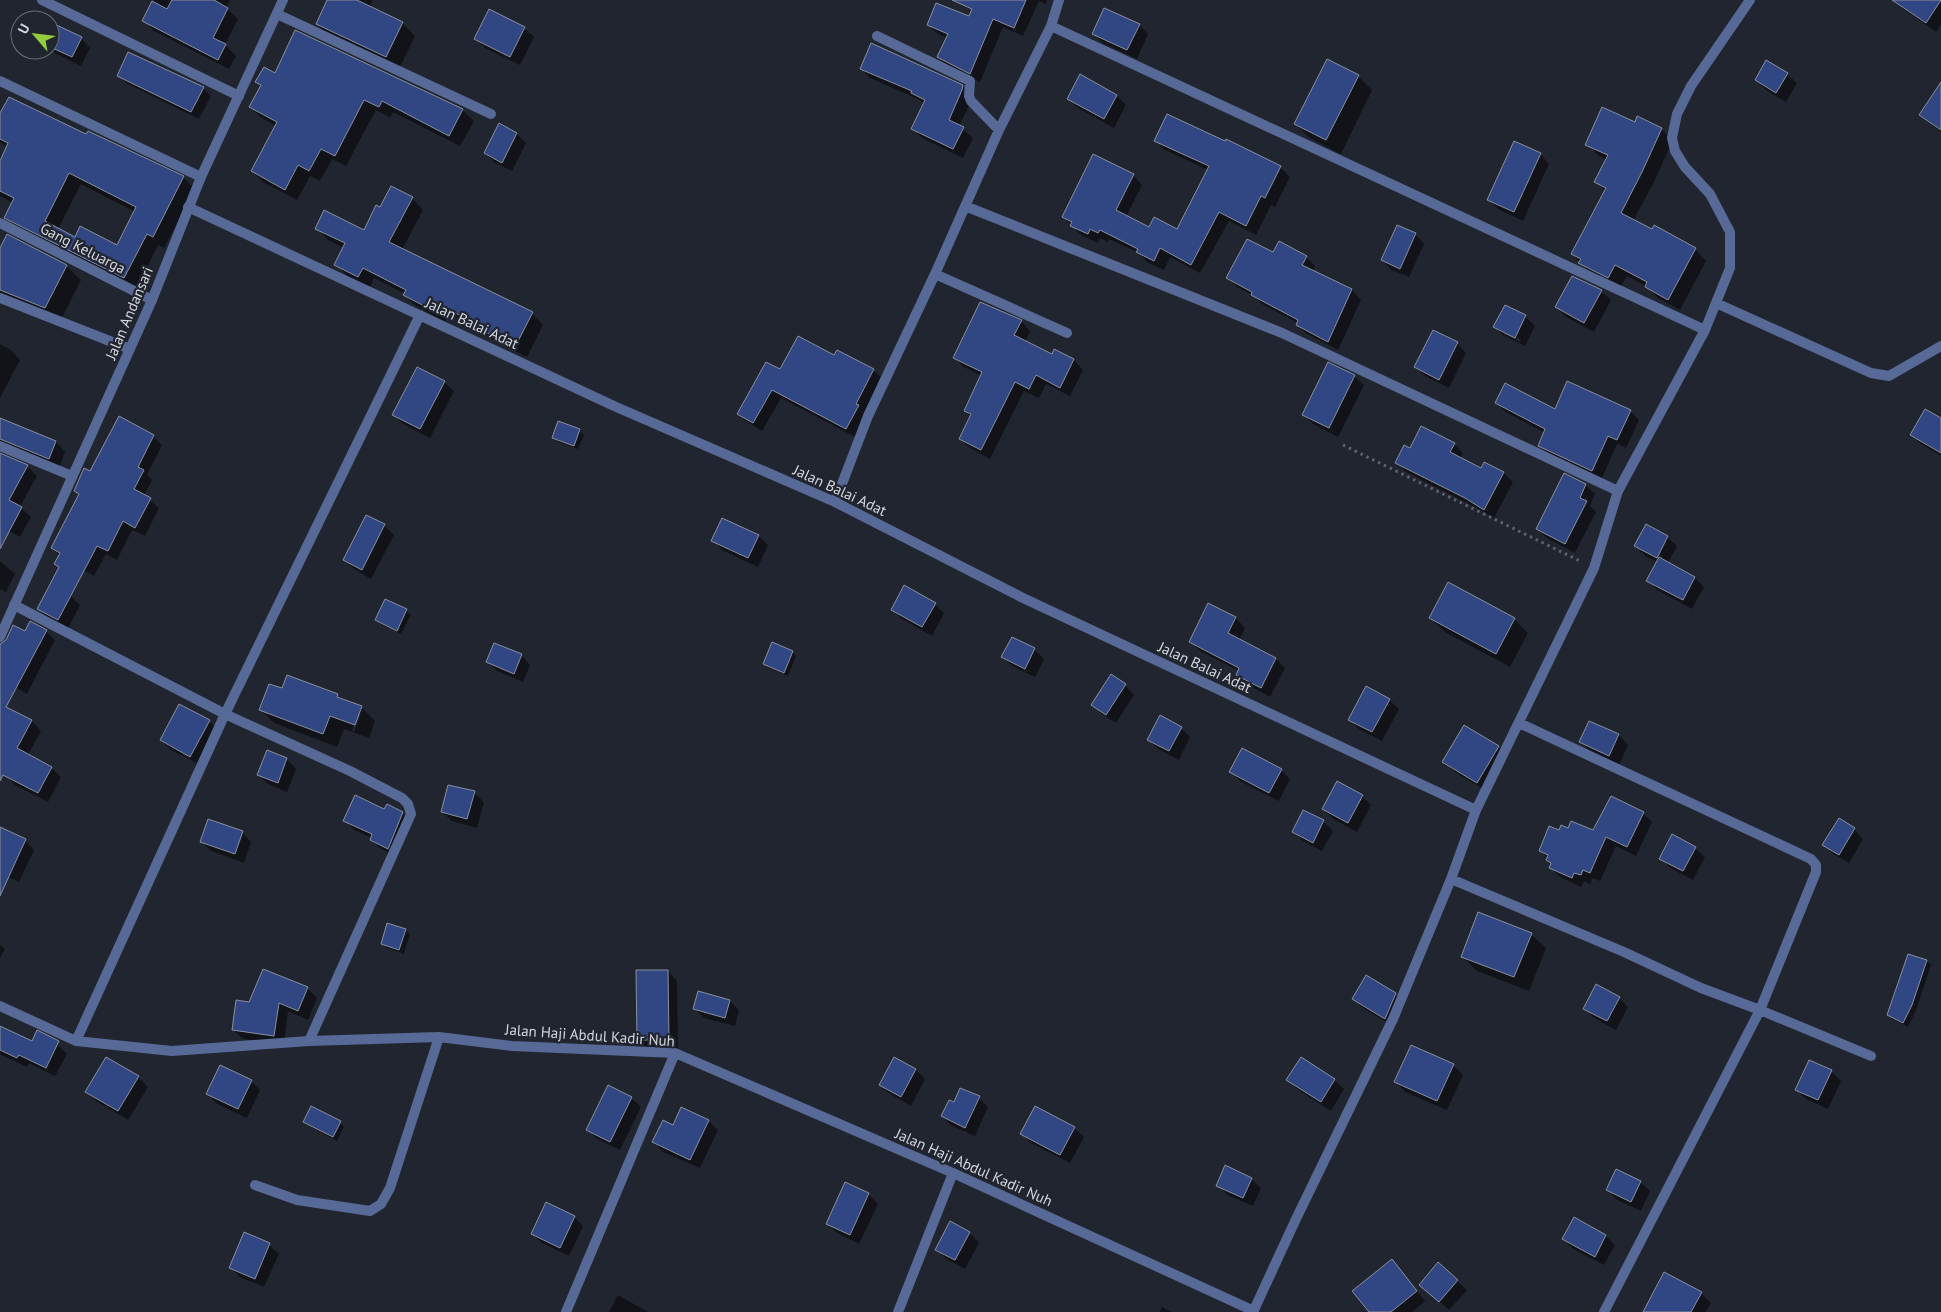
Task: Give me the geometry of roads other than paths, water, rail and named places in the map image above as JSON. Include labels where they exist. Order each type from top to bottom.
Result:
[{"type":"street","points":[[42,0],[239,96]]},
{"type":"street","name":"Jalan Andansari","points":[[0,637],[152,300],[188,206],[283,0]]},
{"type":"street","points":[[835,502],[868,416],[935,274],[999,130],[1051,26],[1059,0]]},
{"type":"street","points":[[1254,1312],[1296,1219],[1393,1019],[1451,879],[1476,810],[1594,568],[1618,491],[1705,330],[1730,268],[1730,232],[1710,194],[1684,167],[1675,151],[1672,138],[1677,114],[1691,86],[1750,0]]},
{"type":"street","points":[[278,14],[492,114]]},
{"type":"street","points":[[1051,26],[1705,330]]},
{"type":"street","points":[[877,36],[970,81],[969,96],[971,101],[999,130]]},
{"type":"street","points":[[0,81],[201,177]]},
{"type":"street","name":"Jalan Balai Adat","points":[[188,206],[614,406],[835,502],[1024,598],[1476,810]]},
{"type":"street","points":[[965,206],[1282,333],[1618,491]]},
{"type":"street","name":"Gang Keluarga","points":[[0,224],[152,300]]},
{"type":"street","points":[[935,274],[1067,334]]},
{"type":"street","points":[[0,298],[130,349]]},
{"type":"street","points":[[1716,303],[1871,373],[1889,376],[1941,346]]},
{"type":"street","points":[[76,1041],[225,714],[420,315]]},
{"type":"street","points":[[0,446],[72,476]]},
{"type":"street","points":[[14,605],[225,714],[350,771],[402,798],[408,804],[411,814],[309,1041]]},
{"type":"street","points":[[1519,724],[1811,859],[1816,865],[1816,872],[1760,1010],[1604,1312]]},
{"type":"street","points":[[1451,879],[1624,952],[1702,988],[1871,1056]]},
{"type":"street","name":"Jalan Haji Abdul Kadir Nuh","points":[[0,1006],[76,1041],[172,1051],[309,1041],[439,1037],[512,1046],[675,1053],[953,1173],[1254,1312]]},
{"type":"street","points":[[255,1185],[297,1200],[370,1211],[381,1204],[390,1188],[439,1037]]},
{"type":"street","points":[[566,1312],[675,1053]]},
{"type":"street","points":[[898,1312],[953,1173]]}]
